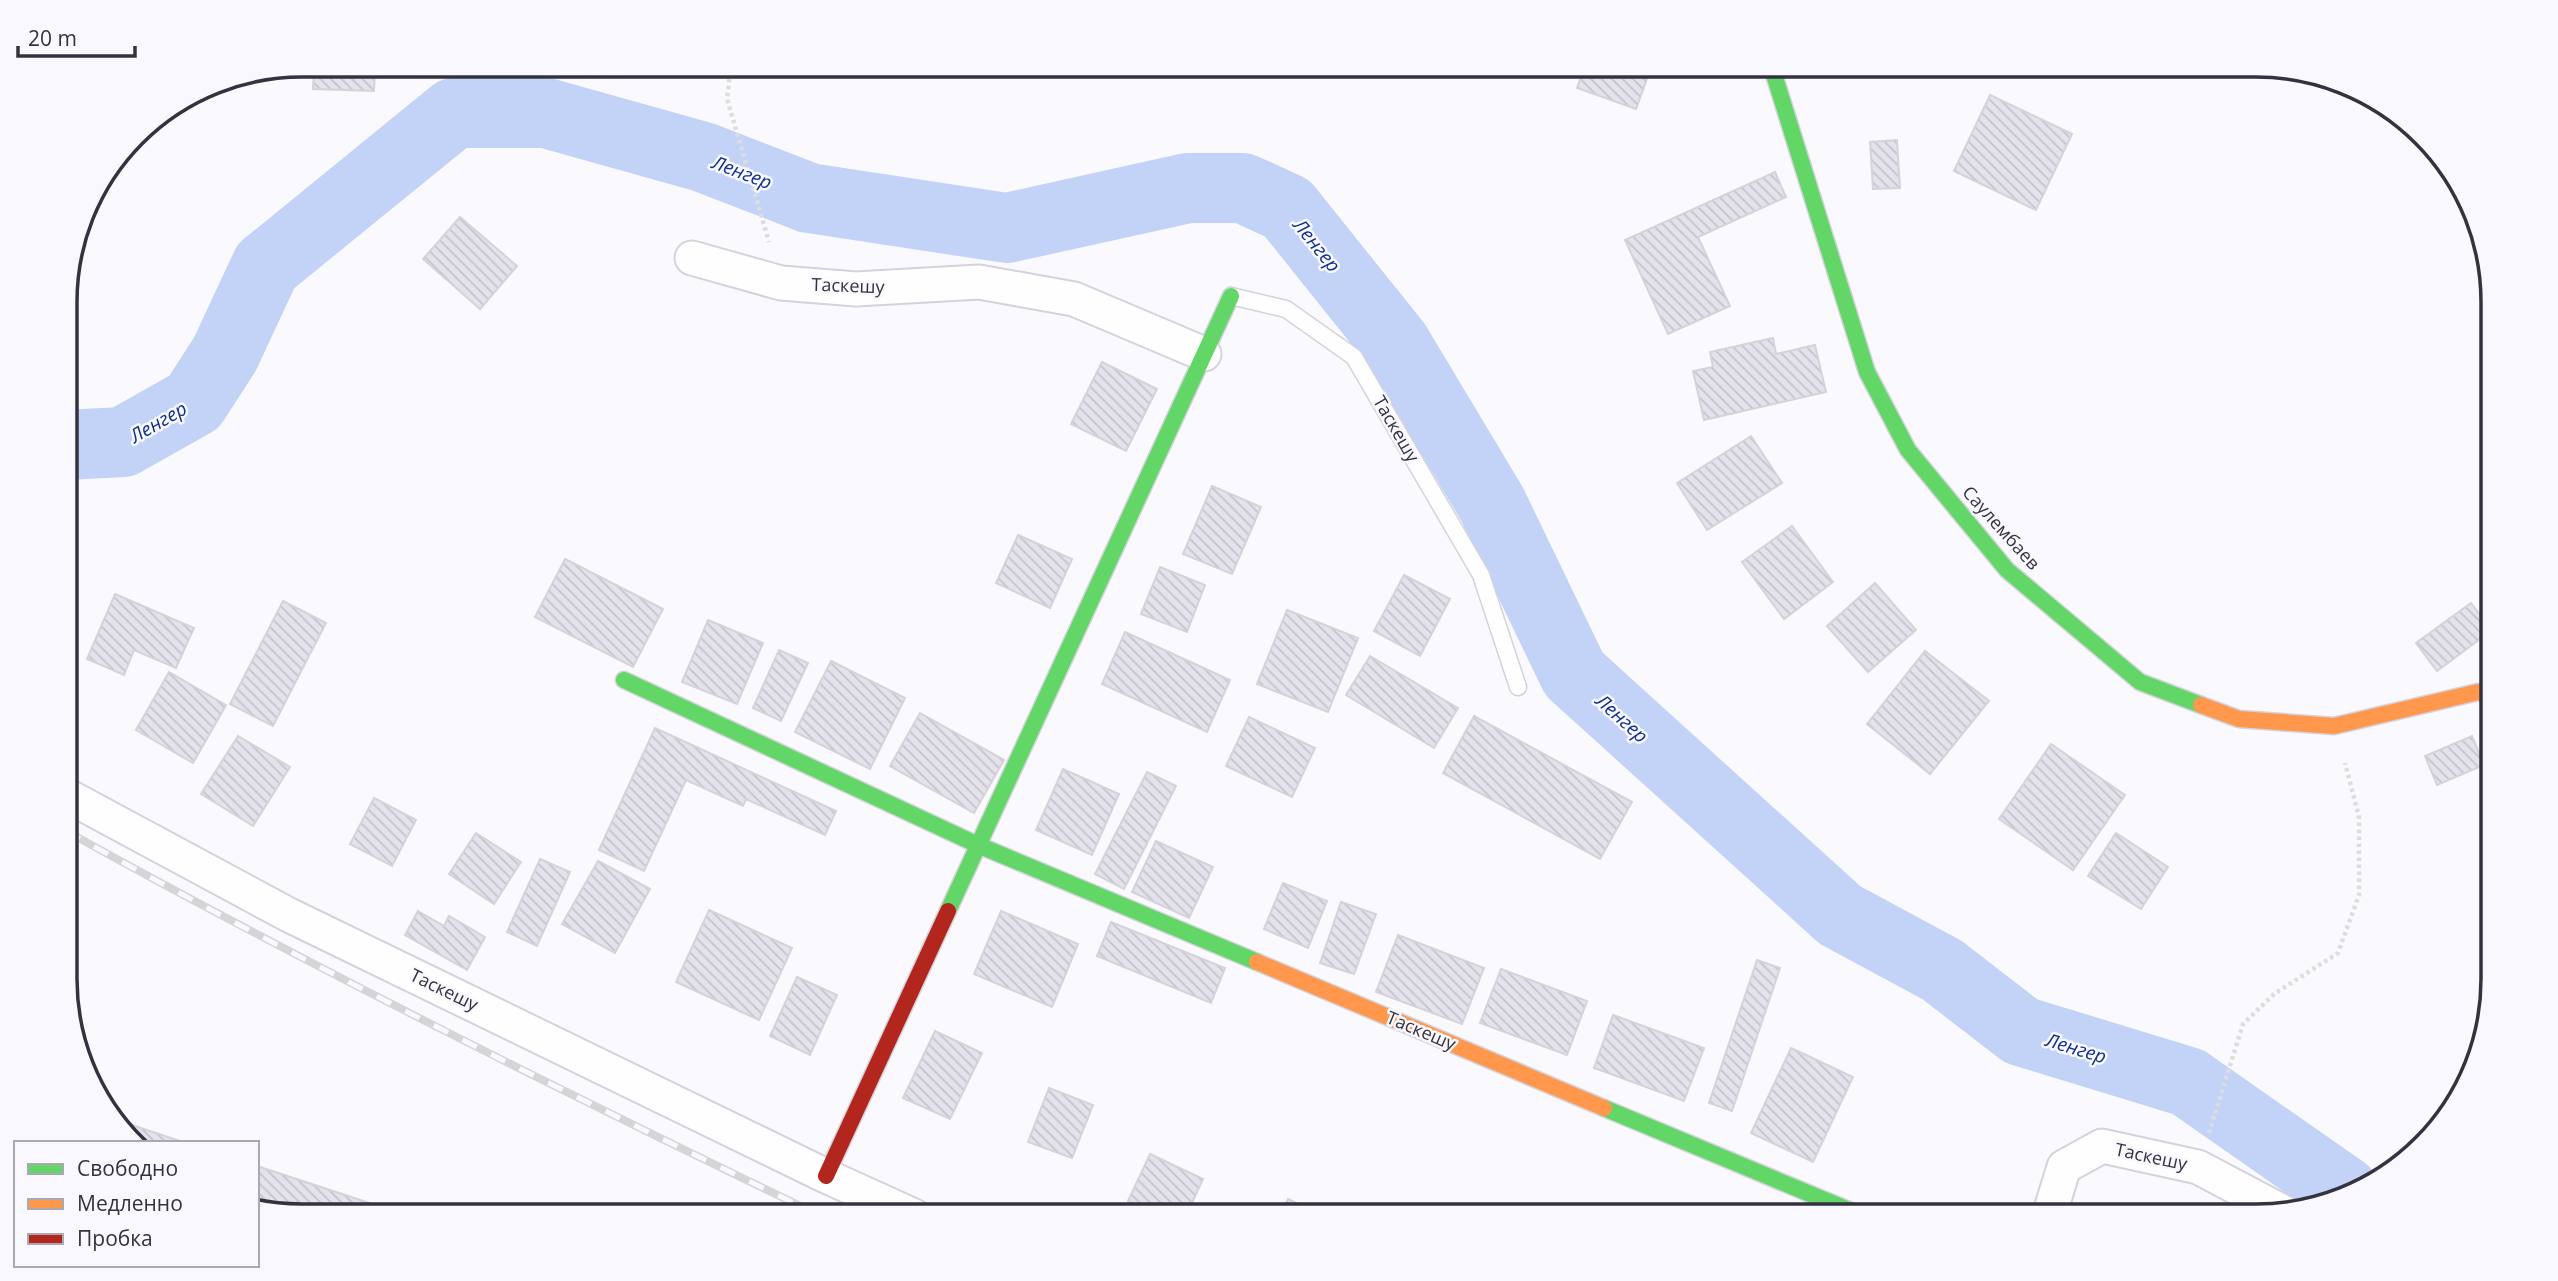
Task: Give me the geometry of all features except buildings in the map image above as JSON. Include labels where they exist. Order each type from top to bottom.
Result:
[{"type":"street","name":"Саулембаев","points":[[1775,77],[1867,372],[1908,450],[2007,569],[2140,682],[2239,719],[2334,726],[2481,693]]},
{"type":"street","name":"Таскешу","points":[[692,258],[781,283],[856,289],[979,282],[1074,299],[1204,354]]},
{"type":"street","name":"Таскешу","points":[[826,1176],[1231,296]]},
{"type":"street","name":"Таскешу","points":[[624,680],[978,845],[1834,1204]]},
{"type":"street","name":"Таскешу","points":[[77,801],[289,915],[888,1204]]},
{"type":"street","name":"Таскешу","points":[[2053,1204],[2064,1167],[2102,1146],[2199,1167],[2268,1204]]},
{"type":"lane","name":"Таскешу","points":[[1231,296],[1286,309],[1354,358],[1481,575],[1518,687]]},
{"type":"path","points":[[730,77],[727,99],[781,283]]},
{"type":"path","points":[[2199,1167],[2243,1024],[2274,994],[2338,953],[2359,895],[2359,817],[2334,726]]},
{"type":"waterway","name":"Ленгер","points":[[77,444],[123,442],[194,402],[225,354],[266,266],[454,113],[546,113],[703,157],[809,198],[1007,228],[1188,188],[1243,188],[1287,208],[1396,344],[1492,504],[1574,674],[1840,915],[1942,970],[2021,1031],[2188,1082],[2339,1188]]},
{"type":"railway","points":[[77,837],[252,932],[440,1029],[796,1204]]},
{"type":"traffic: fast","points":[[1775,77],[1867,372],[1908,450],[2007,570],[2140,682],[2201,705]]},
{"type":"traffic: fast","points":[[948,911],[1231,296]]},
{"type":"traffic: fast","points":[[624,680],[978,845],[1257,962]]},
{"type":"traffic: fast","points":[[1604,1108],[1834,1204]]},
{"type":"traffic: slow","points":[[2201,705],[2239,719],[2334,726],[2481,693]]},
{"type":"traffic: slow","points":[[1257,962],[1604,1108]]},
{"type":"traffic: jam","points":[[826,1176],[948,911]]}]
